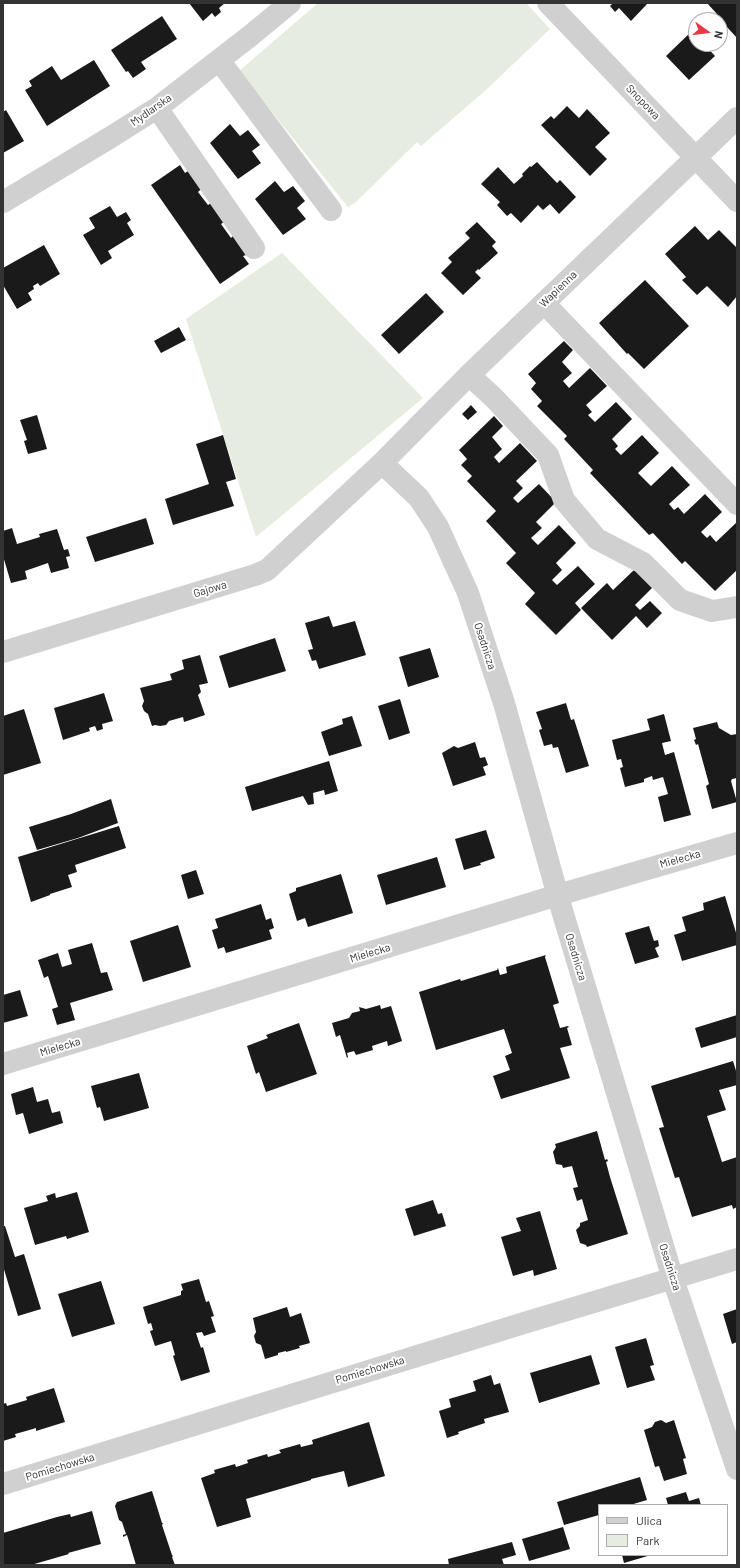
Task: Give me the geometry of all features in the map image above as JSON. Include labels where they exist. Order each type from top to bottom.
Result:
[{"type":"street","name":"Mydlarska","points":[[3,202],[157,108],[290,3]]},
{"type":"street","name":"Snopowa","points":[[548,3],[737,201]]},
{"type":"street","points":[[219,60],[330,210]]},
{"type":"street","points":[[157,108],[254,248]]},
{"type":"street","name":"Wapienna","points":[[382,463],[469,375],[737,118]]},
{"type":"street","points":[[544,303],[737,504]]},
{"type":"street","points":[[469,375],[494,398],[548,455],[564,500],[597,539],[643,563],[680,600],[712,611],[737,607]]},
{"type":"street","name":"Gajowa","points":[[3,652],[255,575],[267,570],[382,463]]},
{"type":"street","name":"Osadnicza","points":[[382,463],[419,498],[434,521],[468,593],[504,703],[558,895],[673,1279],[737,1469]]},
{"type":"street","name":"Mielecka","points":[[3,1064],[558,895],[737,843]]},
{"type":"street","name":"Pomiechowska","points":[[3,1484],[494,1332],[737,1259]]},
{"type":"green space","points":[[318,3],[526,3],[550,29],[487,89],[421,146],[417,142],[356,202],[348,207],[239,71]]},
{"type":"green space","points":[[282,253],[423,398],[256,537],[186,319]]},
{"type":"building","points":[[189,3],[225,3],[219,8],[221,12],[215,17],[212,13],[203,21]]},
{"type":"building","points":[[613,3],[648,3],[631,21],[619,8],[615,12],[610,6]]},
{"type":"building","points":[[707,3],[737,3],[737,38],[728,28],[728,12],[715,12]]},
{"type":"building","points":[[162,16],[177,39],[141,62],[146,69],[133,78],[128,71],[126,72],[111,50]]},
{"type":"building","points":[[688,35],[688,52],[711,52],[715,56],[689,80],[666,56]]},
{"type":"building","points":[[94,60],[110,86],[47,126],[25,90],[32,86],[29,81],[52,66],[61,80]]},
{"type":"building","points":[[567,106],[579,118],[587,109],[610,133],[595,147],[607,159],[590,176],[541,125],[551,116],[554,119]]},
{"type":"building","points":[[6,110],[24,141],[3,153],[3,112]]},
{"type":"building","points":[[230,124],[240,136],[248,130],[260,145],[252,151],[261,163],[238,179],[210,143]]},
{"type":"building","points":[[537,162],[557,183],[560,180],[576,197],[559,214],[550,204],[543,210],[538,205],[521,223],[511,213],[507,216],[497,205],[500,202],[481,184],[498,167],[514,184],[523,176],[522,174],[530,166],[531,167]]},
{"type":"building","points":[[180,165],[185,173],[188,171],[201,189],[198,192],[208,205],[211,203],[224,222],[221,224],[231,238],[233,236],[246,255],[243,256],[249,264],[220,284],[151,185]]},
{"type":"building","points":[[275,181],[284,192],[293,186],[305,201],[297,208],[306,219],[283,235],[255,199]]},
{"type":"building","points":[[110,206],[117,217],[126,212],[131,220],[127,223],[134,235],[108,251],[112,258],[101,265],[83,235],[95,228],[89,218]]},
{"type":"building","points":[[477,222],[496,242],[492,246],[498,253],[475,272],[481,278],[463,295],[441,273],[452,262],[448,258],[470,238],[465,233]]},
{"type":"building","points":[[695,226],[708,240],[719,230],[737,248],[737,296],[728,307],[707,286],[697,295],[682,280],[686,277],[665,254]]},
{"type":"building","points":[[44,245],[60,274],[40,286],[38,283],[33,286],[34,289],[28,293],[32,300],[17,309],[3,285],[3,268]]},
{"type":"building","points":[[645,280],[689,326],[644,369],[628,353],[627,354],[599,323]]},
{"type":"building","points":[[426,293],[444,312],[399,354],[381,335]]},
{"type":"building","points":[[179,327],[186,340],[161,353],[154,341]]},
{"type":"building","points":[[564,341],[573,350],[562,362],[572,373],[563,381],[569,388],[590,368],[607,386],[586,405],[592,412],[588,415],[595,422],[616,402],[632,419],[612,439],[618,446],[615,449],[621,455],[642,435],[659,453],[638,473],[651,486],[672,466],[690,485],[669,504],[674,510],[678,507],[684,514],[705,494],[722,512],[701,532],[707,538],[710,535],[716,542],[737,522],[737,570],[715,591],[685,561],[682,564],[653,533],[649,535],[590,473],[593,470],[564,439],[567,436],[537,406],[542,401],[531,389],[536,383],[528,374]]},
{"type":"building","points":[[471,405],[477,412],[468,420],[462,414]]},
{"type":"building","points":[[37,415],[47,449],[28,454],[24,441],[27,440],[20,420]]},
{"type":"building","points":[[494,416],[503,426],[492,437],[502,449],[494,457],[499,463],[520,443],[537,461],[516,481],[523,488],[513,498],[518,503],[539,484],[556,502],[536,522],[542,528],[531,538],[538,545],[559,525],[576,543],[556,563],[562,570],[552,580],[557,585],[578,566],[595,584],[575,603],[581,610],[556,635],[525,604],[535,593],[506,563],[516,553],[486,521],[496,511],[467,481],[472,476],[461,465],[467,459],[459,450]]},
{"type":"building","points":[[223,435],[236,479],[226,482],[234,506],[173,525],[165,499],[209,484],[196,444]]},
{"type":"building","points":[[146,518],[154,544],[95,562],[86,537]]},
{"type":"building","points":[[12,528],[17,544],[40,537],[39,534],[57,529],[64,550],[68,549],[70,556],[66,557],[69,568],[51,573],[48,563],[25,571],[27,579],[11,583],[3,556],[3,531]]},
{"type":"building","points":[[634,570],[652,588],[635,605],[640,610],[650,601],[662,613],[647,628],[636,616],[612,640],[581,608],[607,583],[613,590]]},
{"type":"building","points":[[329,616],[333,627],[355,621],[366,655],[319,669],[316,660],[312,661],[308,650],[313,649],[305,623]]},
{"type":"building","points":[[275,638],[286,671],[229,688],[219,656]]},
{"type":"building","points":[[430,648],[439,677],[408,687],[399,657]]},
{"type":"building","points":[[200,655],[208,683],[199,685],[201,692],[198,695],[205,715],[184,722],[183,717],[169,721],[166,725],[152,726],[148,714],[144,711],[142,706],[144,701],[140,688],[172,680],[170,674],[184,669],[182,660]]},
{"type":"building","points":[[104,693],[113,721],[102,724],[103,729],[97,731],[95,726],[89,728],[90,731],[63,740],[54,708]]},
{"type":"building","points":[[400,699],[410,733],[389,740],[378,706]]},
{"type":"building","points":[[566,703],[571,720],[574,719],[589,766],[566,773],[558,747],[553,748],[552,744],[544,746],[539,730],[542,729],[536,712]]},
{"type":"building","points":[[24,709],[41,763],[3,775],[3,716]]},
{"type":"building","points":[[664,714],[671,741],[662,743],[665,755],[674,752],[691,815],[664,822],[658,797],[668,794],[663,777],[653,780],[652,776],[644,779],[644,782],[625,787],[620,768],[623,767],[621,759],[617,760],[612,740],[650,730],[647,719]]},
{"type":"building","points":[[352,716],[362,746],[329,756],[321,732],[343,724],[342,719]]},
{"type":"building","points":[[717,722],[719,728],[731,735],[737,734],[737,778],[732,779],[731,781],[737,802],[712,809],[706,786],[709,784],[698,744],[696,745],[694,740],[696,739],[693,728]]},
{"type":"building","points":[[475,742],[480,758],[485,757],[488,765],[483,767],[486,775],[453,786],[442,753],[454,746],[458,748]]},
{"type":"building","points":[[329,761],[338,791],[325,795],[324,790],[313,793],[314,804],[308,805],[303,796],[252,811],[245,787]]},
{"type":"building","points":[[111,799],[118,823],[78,838],[37,850],[29,827],[71,814]]},
{"type":"building","points":[[119,826],[126,848],[75,865],[77,872],[68,875],[72,887],[31,902],[18,857]]},
{"type":"building","points":[[486,830],[495,858],[480,863],[481,865],[464,870],[455,839]]},
{"type":"building","points":[[437,857],[446,887],[386,905],[377,875]]},
{"type":"building","points":[[196,870],[204,894],[188,899],[181,875]]},
{"type":"building","points":[[341,874],[353,913],[308,927],[305,918],[297,921],[289,894],[296,891],[296,888]]},
{"type":"building","points":[[725,896],[737,936],[737,945],[682,961],[674,935],[686,931],[682,917],[704,910],[703,903]]},
{"type":"building","points":[[261,904],[266,920],[271,918],[274,928],[269,930],[272,939],[226,953],[224,947],[218,949],[212,930],[218,928],[215,919]]},
{"type":"building","points":[[178,925],[191,967],[143,982],[130,941]]},
{"type":"building","points":[[649,926],[654,941],[658,940],[659,946],[655,948],[659,957],[635,964],[625,933]]},
{"type":"building","points":[[92,943],[101,973],[107,972],[113,990],[70,1003],[75,1020],[57,1025],[52,1009],[58,1007],[48,976],[44,978],[38,960],[58,953],[62,967],[72,964],[68,950]]},
{"type":"building","points":[[546,955],[545,957],[559,1003],[553,1005],[560,1028],[569,1027],[567,1028],[572,1045],[560,1048],[570,1078],[501,1099],[493,1076],[510,1070],[505,1056],[512,1053],[504,1029],[436,1050],[419,992],[460,979],[461,981],[497,970],[498,968],[500,975],[507,973],[506,967]]},
{"type":"building","points":[[20,990],[28,1016],[3,1023],[3,995]]},
{"type":"building","points":[[380,1005],[381,1009],[391,1006],[402,1041],[388,1046],[387,1041],[372,1046],[373,1050],[356,1055],[354,1051],[347,1053],[347,1058],[340,1035],[336,1037],[332,1023],[349,1018],[352,1013],[360,1011],[359,1007],[366,1009]]},
{"type":"building","points":[[737,1015],[737,1037],[701,1048],[695,1028]]},
{"type":"building","points":[[299,1023],[317,1074],[266,1092],[259,1072],[256,1074],[247,1046],[268,1038],[266,1035]]},
{"type":"building","points":[[733,1061],[737,1074],[737,1085],[719,1090],[726,1110],[707,1116],[722,1162],[737,1157],[737,1207],[733,1209],[732,1205],[692,1217],[679,1177],[675,1178],[659,1128],[664,1127],[651,1086]]},
{"type":"building","points":[[139,1073],[149,1108],[104,1121],[100,1107],[97,1108],[91,1086]]},
{"type":"building","points":[[33,1087],[37,1102],[48,1099],[52,1113],[60,1111],[63,1123],[29,1134],[23,1113],[16,1115],[11,1094]]},
{"type":"building","points":[[597,1131],[605,1160],[607,1159],[608,1161],[606,1162],[610,1177],[628,1234],[587,1247],[586,1245],[580,1243],[576,1230],[580,1226],[580,1223],[588,1220],[582,1199],[577,1201],[573,1188],[578,1187],[572,1166],[563,1168],[562,1165],[556,1164],[553,1152],[556,1147],[555,1144]]},
{"type":"building","points":[[77,1192],[89,1232],[67,1239],[66,1236],[35,1245],[24,1208],[48,1201],[46,1196],[55,1193],[56,1198]]},
{"type":"building","points":[[433,1200],[438,1214],[442,1213],[446,1226],[414,1236],[405,1209]]},
{"type":"building","points":[[540,1211],[557,1269],[534,1276],[533,1270],[513,1276],[501,1237],[521,1231],[516,1218]]},
{"type":"building","points":[[3,1226],[5,1226],[15,1257],[24,1254],[41,1309],[18,1316],[3,1266]]},
{"type":"building","points":[[199,1279],[206,1302],[209,1301],[214,1316],[211,1317],[216,1332],[204,1336],[202,1332],[196,1333],[201,1348],[203,1347],[210,1372],[181,1381],[173,1356],[175,1355],[171,1341],[155,1346],[150,1331],[153,1330],[151,1323],[148,1324],[143,1307],[181,1295],[181,1291],[183,1290],[181,1284]]},
{"type":"building","points":[[101,1281],[115,1324],[72,1337],[58,1294]]},
{"type":"building","points":[[287,1307],[290,1317],[301,1313],[310,1343],[299,1346],[300,1348],[278,1353],[278,1355],[265,1359],[261,1345],[256,1343],[254,1336],[256,1332],[253,1318]]},
{"type":"building","points":[[737,1309],[737,1342],[732,1344],[723,1314]]},
{"type":"building","points":[[646,1338],[654,1365],[650,1366],[655,1380],[627,1388],[615,1347]]},
{"type":"building","points":[[591,1355],[600,1384],[539,1403],[530,1373]]},
{"type":"building","points":[[491,1375],[494,1385],[500,1383],[509,1412],[484,1419],[485,1423],[458,1432],[459,1434],[447,1438],[439,1411],[451,1407],[449,1399],[476,1391],[473,1381]]},
{"type":"building","points":[[54,1388],[65,1422],[36,1431],[36,1428],[15,1434],[16,1437],[3,1441],[3,1404],[6,1403],[7,1406],[27,1400],[26,1397]]},
{"type":"building","points":[[661,1420],[666,1423],[674,1420],[686,1458],[683,1459],[687,1474],[664,1481],[659,1466],[655,1467],[644,1430],[652,1427],[655,1422]]},
{"type":"building","points":[[369,1422],[385,1476],[348,1487],[344,1471],[311,1479],[246,1499],[251,1517],[217,1527],[201,1478],[215,1473],[214,1470],[235,1464],[236,1467],[248,1463],[247,1460],[267,1454],[268,1457],[281,1453],[279,1450],[300,1444],[301,1447],[313,1444],[312,1440]]},
{"type":"building","points":[[640,1477],[647,1500],[633,1504],[598,1504],[598,1515],[564,1525],[557,1502]]},
{"type":"building","points":[[152,1491],[175,1565],[136,1565],[127,1535],[123,1537],[123,1535],[126,1534],[122,1522],[119,1520],[115,1506],[117,1502]]},
{"type":"building","points":[[686,1492],[689,1501],[699,1498],[701,1504],[668,1504],[666,1498]]},
{"type":"building","points":[[92,1511],[101,1544],[31,1565],[3,1565],[3,1533],[57,1517],[70,1514],[71,1517]]},
{"type":"building","points":[[563,1527],[570,1549],[529,1561],[522,1539]]},
{"type":"building","points":[[512,1542],[516,1555],[502,1559],[504,1565],[449,1565],[448,1559]]},
{"type":"building","points":[[622,1556],[648,1556],[624,1563]]}]
